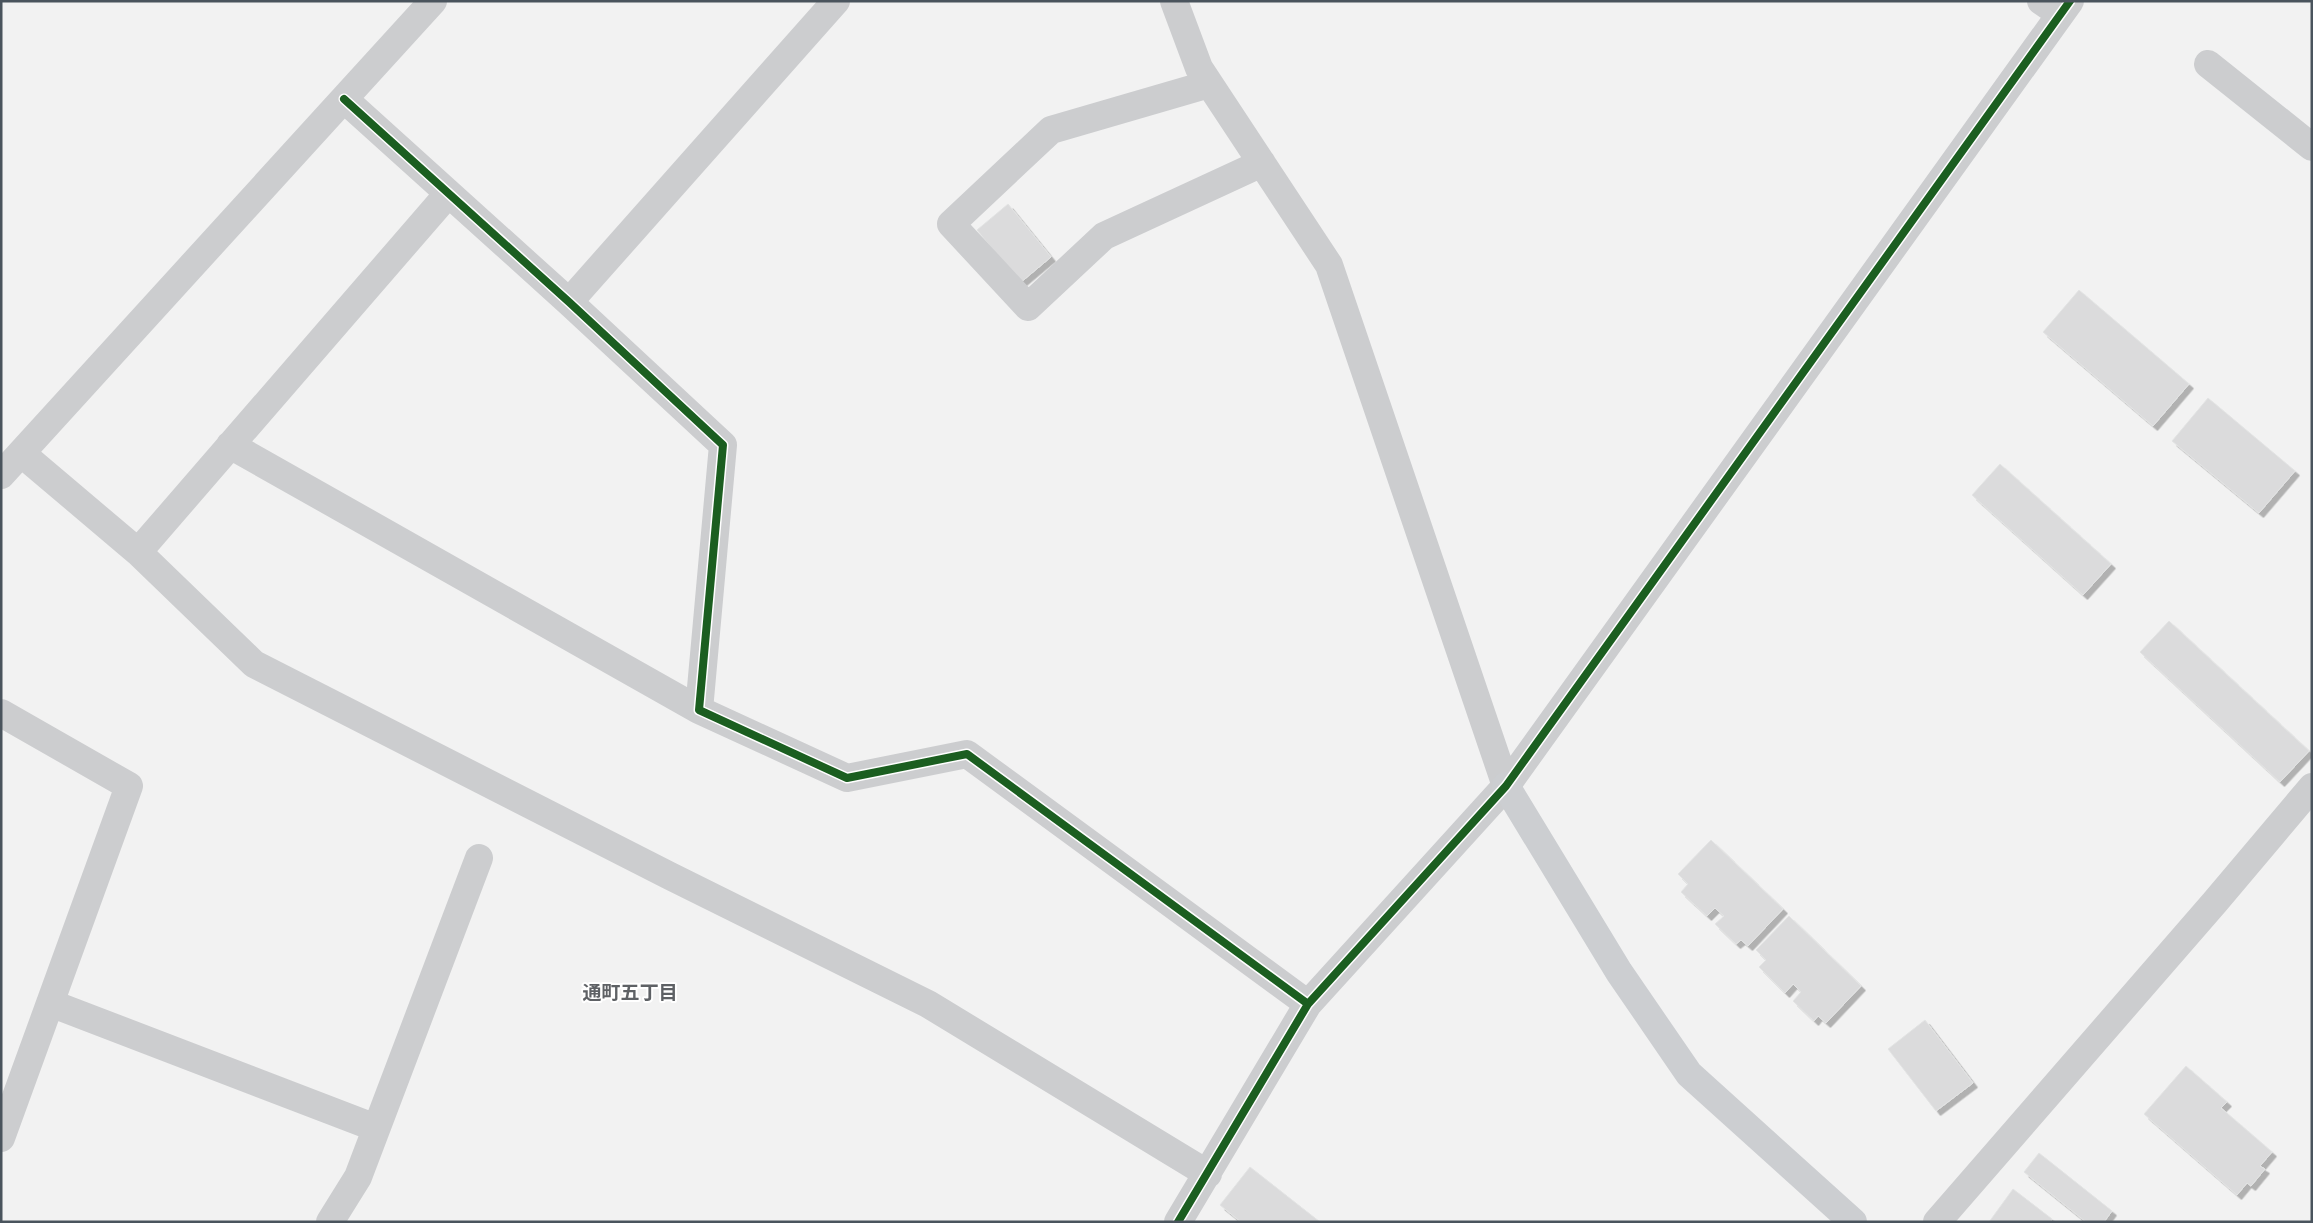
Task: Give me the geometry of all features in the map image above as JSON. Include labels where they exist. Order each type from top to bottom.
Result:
[{"type":"street","points":[[1,475],[433,1]]},
{"type":"street","points":[[568,302],[836,1]]},
{"type":"street","points":[[1174,1],[1199,68],[1329,265],[1506,786],[1619,972],[1689,1074],[1854,1222]]},
{"type":"street","points":[[1178,1222],[1308,1004],[1506,786],[2057,6]]},
{"type":"street","points":[[2208,64],[2312,147]]},
{"type":"street","points":[[1209,84],[1051,130],[951,224],[1028,307],[1104,236],[1262,163]]},
{"type":"street","points":[[344,99],[723,445],[699,710]]},
{"type":"street","points":[[138,552],[448,194]]},
{"type":"street","points":[[230,445],[699,710],[847,778],[967,754],[1308,1004]]},
{"type":"street","points":[[21,453],[138,552],[254,664],[670,876],[928,1004],[1208,1174]]},
{"type":"street","points":[[1,714],[129,786],[1,1138]]},
{"type":"street","points":[[1937,1222],[2215,902],[2312,786]]},
{"type":"street","points":[[330,1222],[358,1177],[479,858]]},
{"type":"street","points":[[50,1003],[376,1128]]},
{"type":"building","points":[[1008,204],[1051,257],[1020,283],[977,230]]},
{"type":"building","points":[[2079,290],[2189,384],[2153,426],[2043,332]]},
{"type":"building","points":[[2208,398],[2295,471],[2259,513],[2172,441]]},
{"type":"building","points":[[2000,464],[2111,564],[2083,595],[1972,495]]},
{"type":"building","points":[[2169,621],[2309,751],[2280,782],[2140,652]]},
{"type":"building","points":[[1711,840],[1783,909],[1748,946],[1741,940],[1736,944],[1715,924],[1724,916],[1715,908],[1707,916],[1681,892],[1688,884],[1678,874]]},
{"type":"building","points":[[1789,916],[1861,986],[1826,1023],[1818,1016],[1814,1021],[1793,1001],[1801,992],[1793,984],[1785,993],[1759,967],[1766,960],[1756,950]]},
{"type":"building","points":[[1925,1020],[1973,1083],[1936,1111],[1888,1049]]},
{"type":"building","points":[[2186,1066],[2227,1102],[2221,1108],[2272,1152],[2260,1166],[2265,1169],[2251,1186],[2247,1183],[2237,1195],[2144,1114]]},
{"type":"building","points":[[2039,1153],[2112,1211],[2104,1222],[2086,1222],[2024,1172]]},
{"type":"building","points":[[1250,1167],[1320,1222],[1241,1222],[1220,1205]]},
{"type":"building","points":[[2013,1189],[2052,1219],[2051,1222],[1989,1222]]},
{"type":"cycle path","points":[[1178,1222],[1308,1004],[1506,786],[2070,1]]},
{"type":"cycle path","points":[[344,99],[569,302],[723,445],[699,710],[847,778],[967,754],[1308,1004]]},
{"type":"district","name":"通町五丁目","points":[[630,992]]}]
